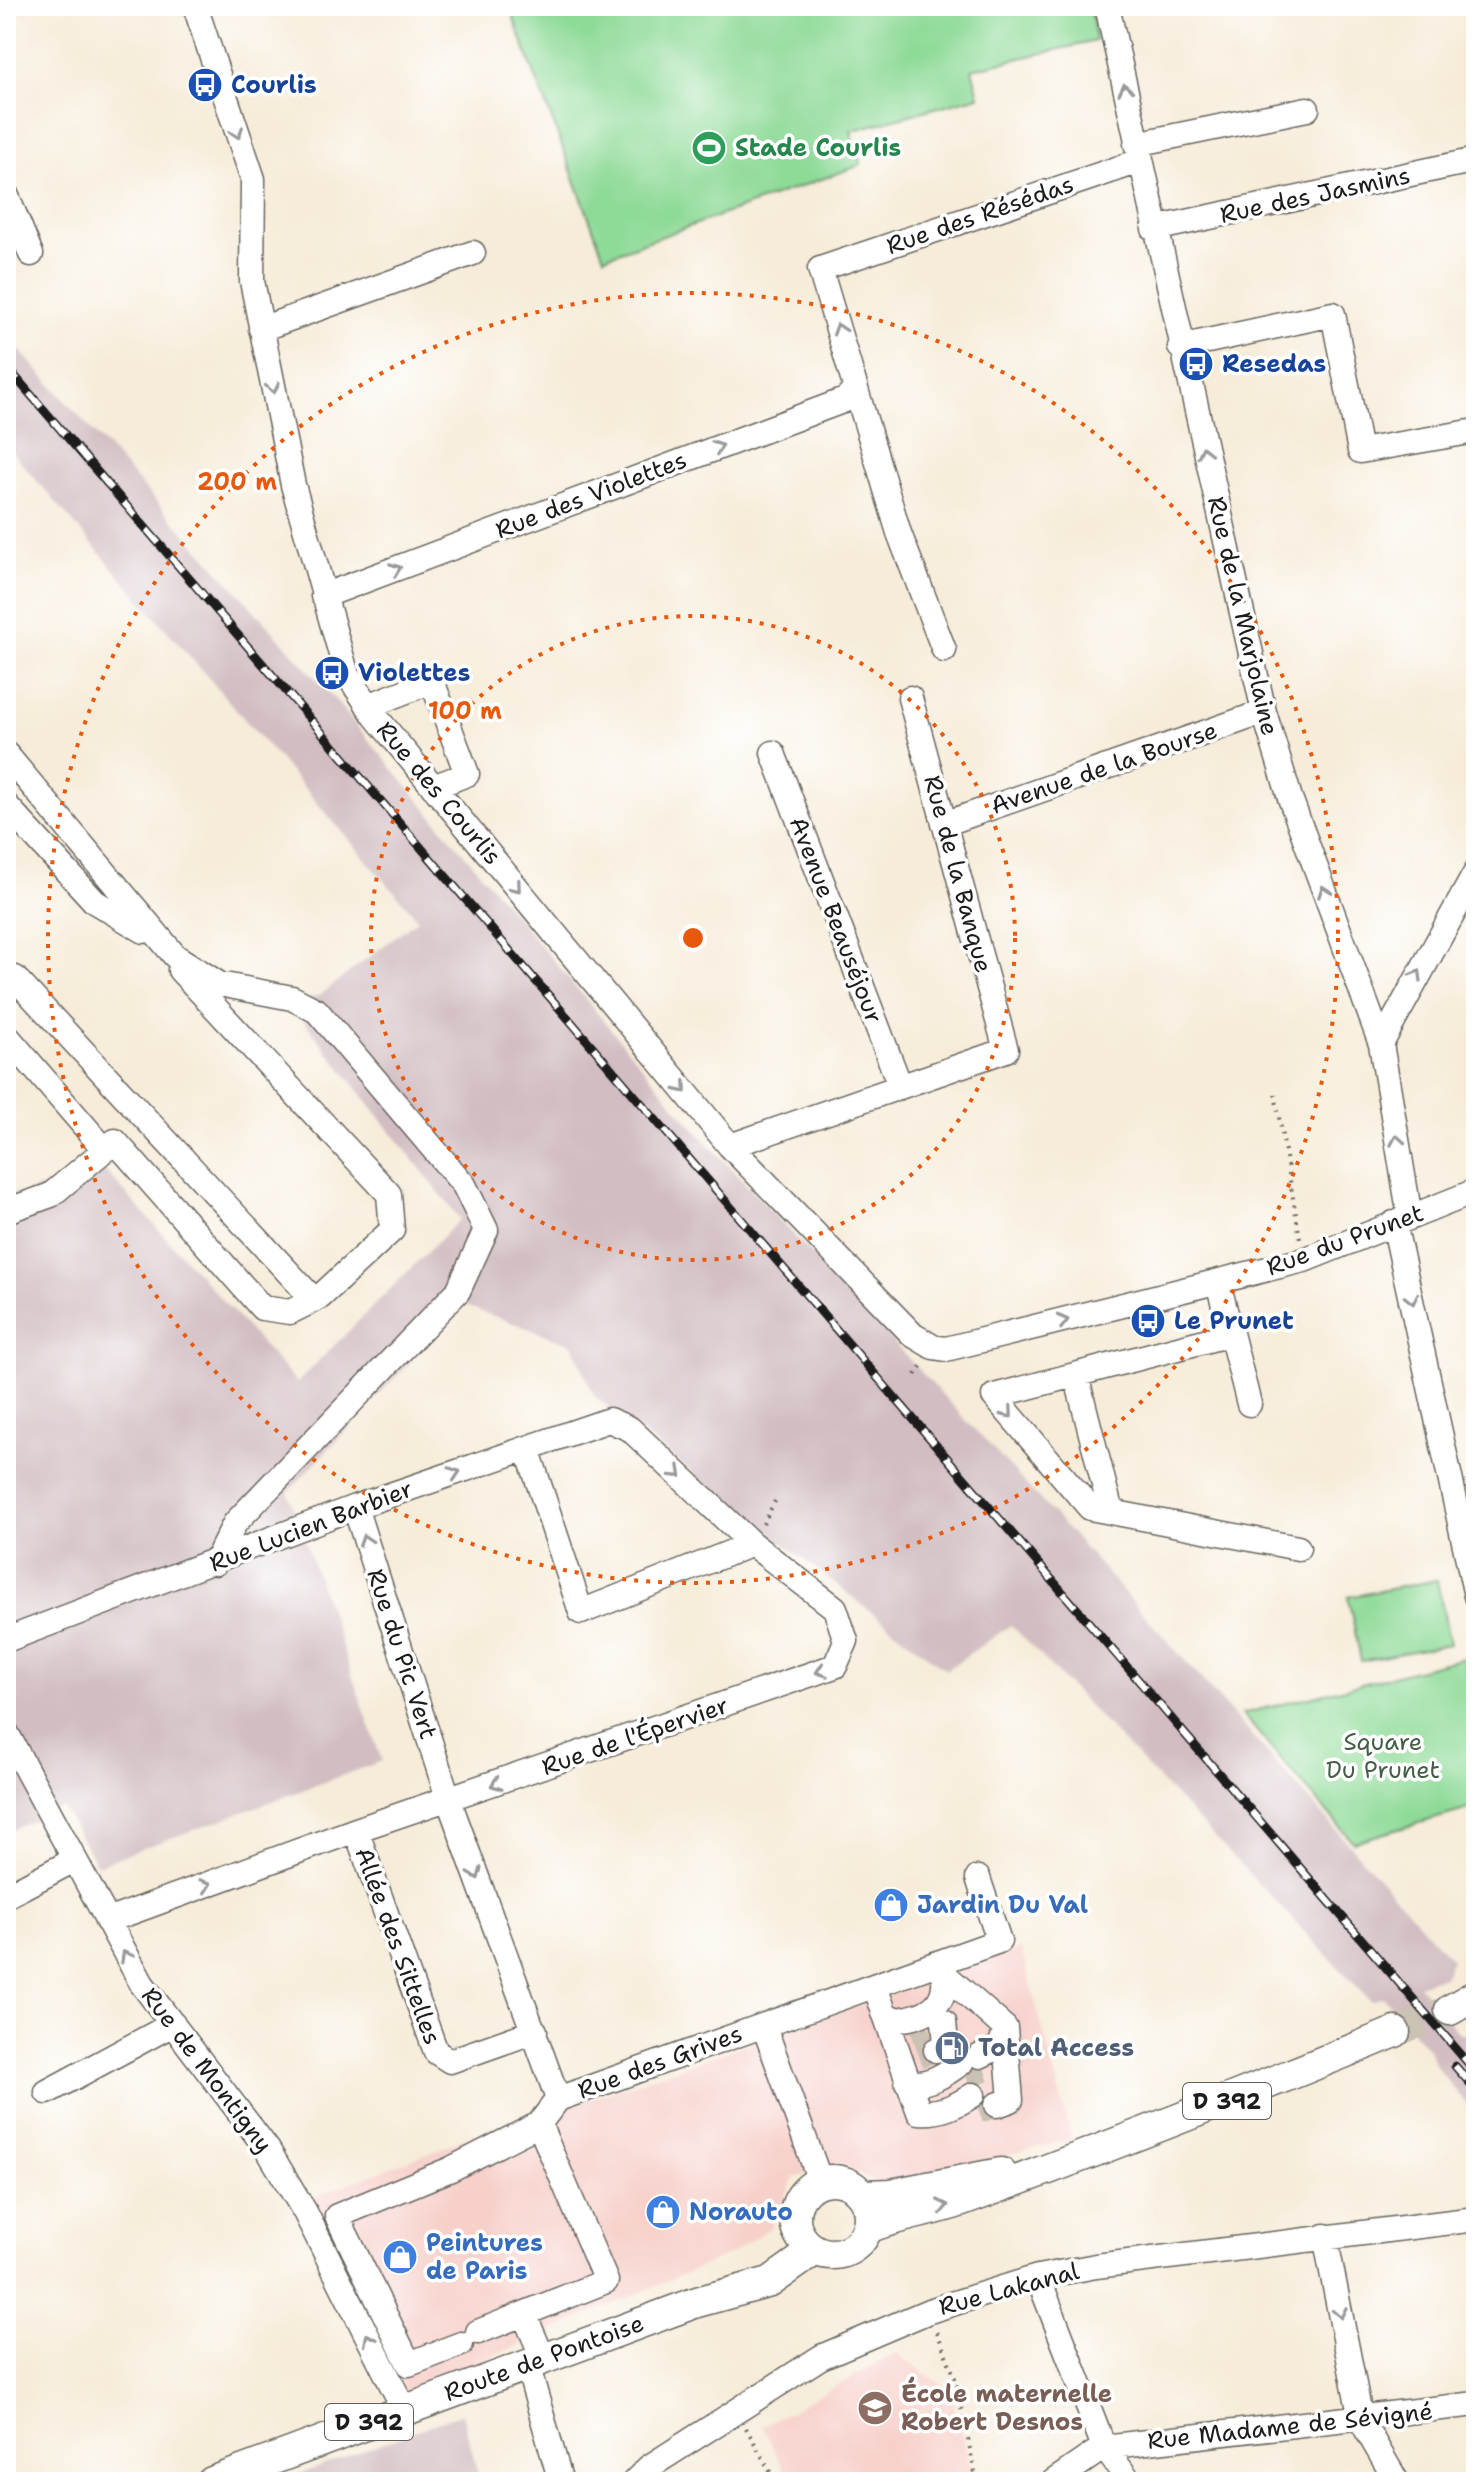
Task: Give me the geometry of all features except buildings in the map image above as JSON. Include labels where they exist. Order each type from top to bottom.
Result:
[{"type":"main road","name":"D 392","points":[[868,2228],[896,2217],[957,2203],[1190,2116],[1395,2032]]},
{"type":"main road","name":"D 392","points":[[863,2195],[891,2194],[1058,2165]]},
{"type":"main road","points":[[835,2179],[851,2184],[863,2195],[869,2211],[868,2228],[860,2242],[847,2251],[831,2254],[806,2239],[795,2214],[799,2200],[820,2181],[835,2179]]},
{"type":"main road","name":"Route de Pontoise","points":[[212,2482],[256,2474],[404,2409],[697,2302],[770,2282],[806,2239]]},
{"type":"street","name":"Rue des Courlis","points":[[195,6],[253,179],[252,281],[261,329],[293,485],[346,672],[368,706],[433,787],[730,1146],[913,1335],[933,1347]]},
{"type":"street","name":"Rue de la Marjolaine","points":[[1107,6],[1180,347],[1264,712],[1290,798],[1381,1044],[1402,1220],[1476,1596]]},
{"type":"street","name":"Rue des Résédas","points":[[856,390],[820,269],[1138,152],[1307,109]]},
{"type":"street","name":"Rue des Jasmins","points":[[1154,229],[1476,160]]},
{"type":"street","points":[[6,194],[31,254]]},
{"type":"street","points":[[261,329],[473,253]]},
{"type":"street","points":[[1180,347],[1333,314],[1360,451],[1470,432]]},
{"type":"street","points":[[856,390],[899,533],[944,650]]},
{"type":"street","name":"Rue des Violettes","points":[[323,596],[845,400],[856,390]]},
{"type":"street","points":[[368,706],[432,681],[467,774],[433,787]]},
{"type":"street","name":"Rue de la Banque","points":[[900,1086],[1006,1050],[910,698]]},
{"type":"street","name":"Avenue de la Bourse","points":[[944,824],[1264,712]]},
{"type":"street","name":"Avenue Beauséjour","points":[[773,753],[900,1086]]},
{"type":"street","points":[[6,754],[175,956],[219,984],[292,998],[317,1011],[464,1185],[486,1230],[458,1291],[235,1523],[215,1563]]},
{"type":"street","points":[[6,805],[95,902],[140,927],[389,1194],[392,1230],[314,1300],[290,1312],[262,1308],[115,1141],[51,1195],[6,1211]]},
{"type":"street","points":[[1381,1044],[1476,872]]},
{"type":"street","points":[[15,978],[314,1300]]},
{"type":"street","points":[[6,1035],[105,1150]]},
{"type":"street","points":[[730,1146],[900,1086]]},
{"type":"street","name":"Rue du Prunet","points":[[933,1347],[961,1346],[1304,1260],[1476,1191]]},
{"type":"street","points":[[1218,1282],[1249,1404]]},
{"type":"street","points":[[1231,1334],[994,1396],[1090,1508],[1298,1548]]},
{"type":"street","points":[[1076,1375],[1111,1512]]},
{"type":"street","name":"Rue Lucien Barbier","points":[[6,1640],[215,1563],[355,1507],[609,1420],[619,1422]]},
{"type":"street","name":"Rue de l'Épervier","points":[[107,1921],[356,1830],[449,1801],[835,1666],[846,1641],[835,1608],[752,1544],[619,1422]]},
{"type":"street","points":[[527,1448],[581,1612],[752,1544]]},
{"type":"street","name":"Rue du Pic Vert","points":[[355,1507],[449,1801]]},
{"type":"street","name":"Rue de Montigny","points":[[6,1732],[142,1984],[283,2175],[404,2409]]},
{"type":"street","name":"Rue des Grives","points":[[449,1801],[558,2099],[875,1986],[938,1968],[999,1941],[978,1878]]},
{"type":"street","name":"Allée des Sittelles","points":[[356,1830],[436,2052],[442,2059],[450,2061],[535,2031]]},
{"type":"street","points":[[6,1896],[74,1860]]},
{"type":"street","points":[[938,1968],[1005,2028],[1008,2048],[979,2083],[931,2113],[919,2112],[907,2082],[917,2031],[946,1987],[938,1968]]},
{"type":"street","points":[[875,1986],[917,2031]]},
{"type":"street","points":[[47,2092],[173,2024]]},
{"type":"street","points":[[764,2026],[820,2181]]},
{"type":"street","points":[[539,2124],[606,2281],[409,2364],[337,2216],[451,2169],[539,2124],[558,2099]]},
{"type":"street","name":"Rue Lakanal","points":[[634,2482],[649,2467],[821,2357],[929,2311],[1038,2277],[1096,2266],[1476,2219]]},
{"type":"street","points":[[1325,2236],[1361,2420],[1397,2482]]},
{"type":"street","points":[[1038,2277],[1104,2447],[1130,2482]]},
{"type":"street","points":[[524,2314],[561,2482]]},
{"type":"street","points":[[454,2391],[459,2343]]},
{"type":"street","name":"Rue Madame de Sévigné","points":[[1104,2447],[1361,2420],[1476,2404]]},
{"type":"street","points":[[1053,2482],[1104,2447]]},
{"type":"path","points":[[1275,1094],[1304,1260]]},
{"type":"path","points":[[929,2311],[955,2378],[977,2482]]},
{"type":"path","points":[[736,2411],[776,2482]]},
{"type":"shaded area","points":[[6,335],[336,701],[691,1125],[1071,1533],[1452,1960],[1445,1975],[1418,1985],[1458,2032],[1476,2040],[1476,2116],[1434,2064],[1429,2050],[1383,1997],[1371,2001],[1011,1625],[946,1670],[595,1397],[572,1344],[463,1305],[288,1492],[382,1761],[97,1865],[62,1807],[6,1833],[6,1195],[28,1192],[101,1166],[297,1383],[460,1219],[289,1002],[319,996],[418,919],[6,445]]},
{"type":"shaded area","points":[[1021,1949],[1072,2139],[881,2186],[840,2162],[794,2178],[770,2228],[730,2254],[407,2393],[313,2197],[529,2114],[572,2105]]},
{"type":"shaded area","name":"École maternelle Robert Desnos","points":[[897,2353],[950,2391],[975,2482],[802,2482],[786,2473],[762,2426]]},
{"type":"shaded area","points":[[462,2413],[480,2482],[279,2482]]},
{"type":"green space","name":"Stade Courlis","points":[[509,6],[1090,6],[1096,41],[972,69],[979,96],[851,131],[861,165],[604,257]]},
{"type":"green space","points":[[1437,1580],[1450,1644],[1361,1661],[1348,1597]]},
{"type":"green space","name":"Square Du Prunet","points":[[1464,1658],[1476,1710],[1476,1807],[1353,1842],[1242,1714]]},
{"type":"tunnel","points":[[1395,2032],[1450,2010]]},
{"type":"tunnel","points":[[912,2035],[929,2029]]},
{"type":"tunnel","points":[[919,2056],[936,2050]]},
{"type":"tunnel","points":[[966,2076],[985,2070]]},
{"type":"tunnel","points":[[979,2111],[997,2105]]},
{"type":"railway","points":[[6,366],[1476,2072]]},
{"type":"railway","points":[[1455,2066],[1476,2090]]},
{"type":"place","name":"Courlis","points":[[205,85]]},
{"type":"place","name":"Stade Courlis","points":[[709,148]]},
{"type":"place","name":"Resedas","points":[[1196,364]]},
{"type":"place","name":"Violettes","points":[[332,673]]},
{"type":"place","name":"Le Prunet","points":[[1148,1321]]},
{"type":"place","name":"Jardin Du Val","points":[[891,1905]]},
{"type":"place","name":"Total Access","points":[[952,2048]]},
{"type":"place","name":"Norauto","points":[[663,2212]]},
{"type":"place","name":"Peintures de Paris","points":[[400,2257]]},
{"type":"place","name":"École maternelle Robert Desnos","points":[[875,2408]]}]
